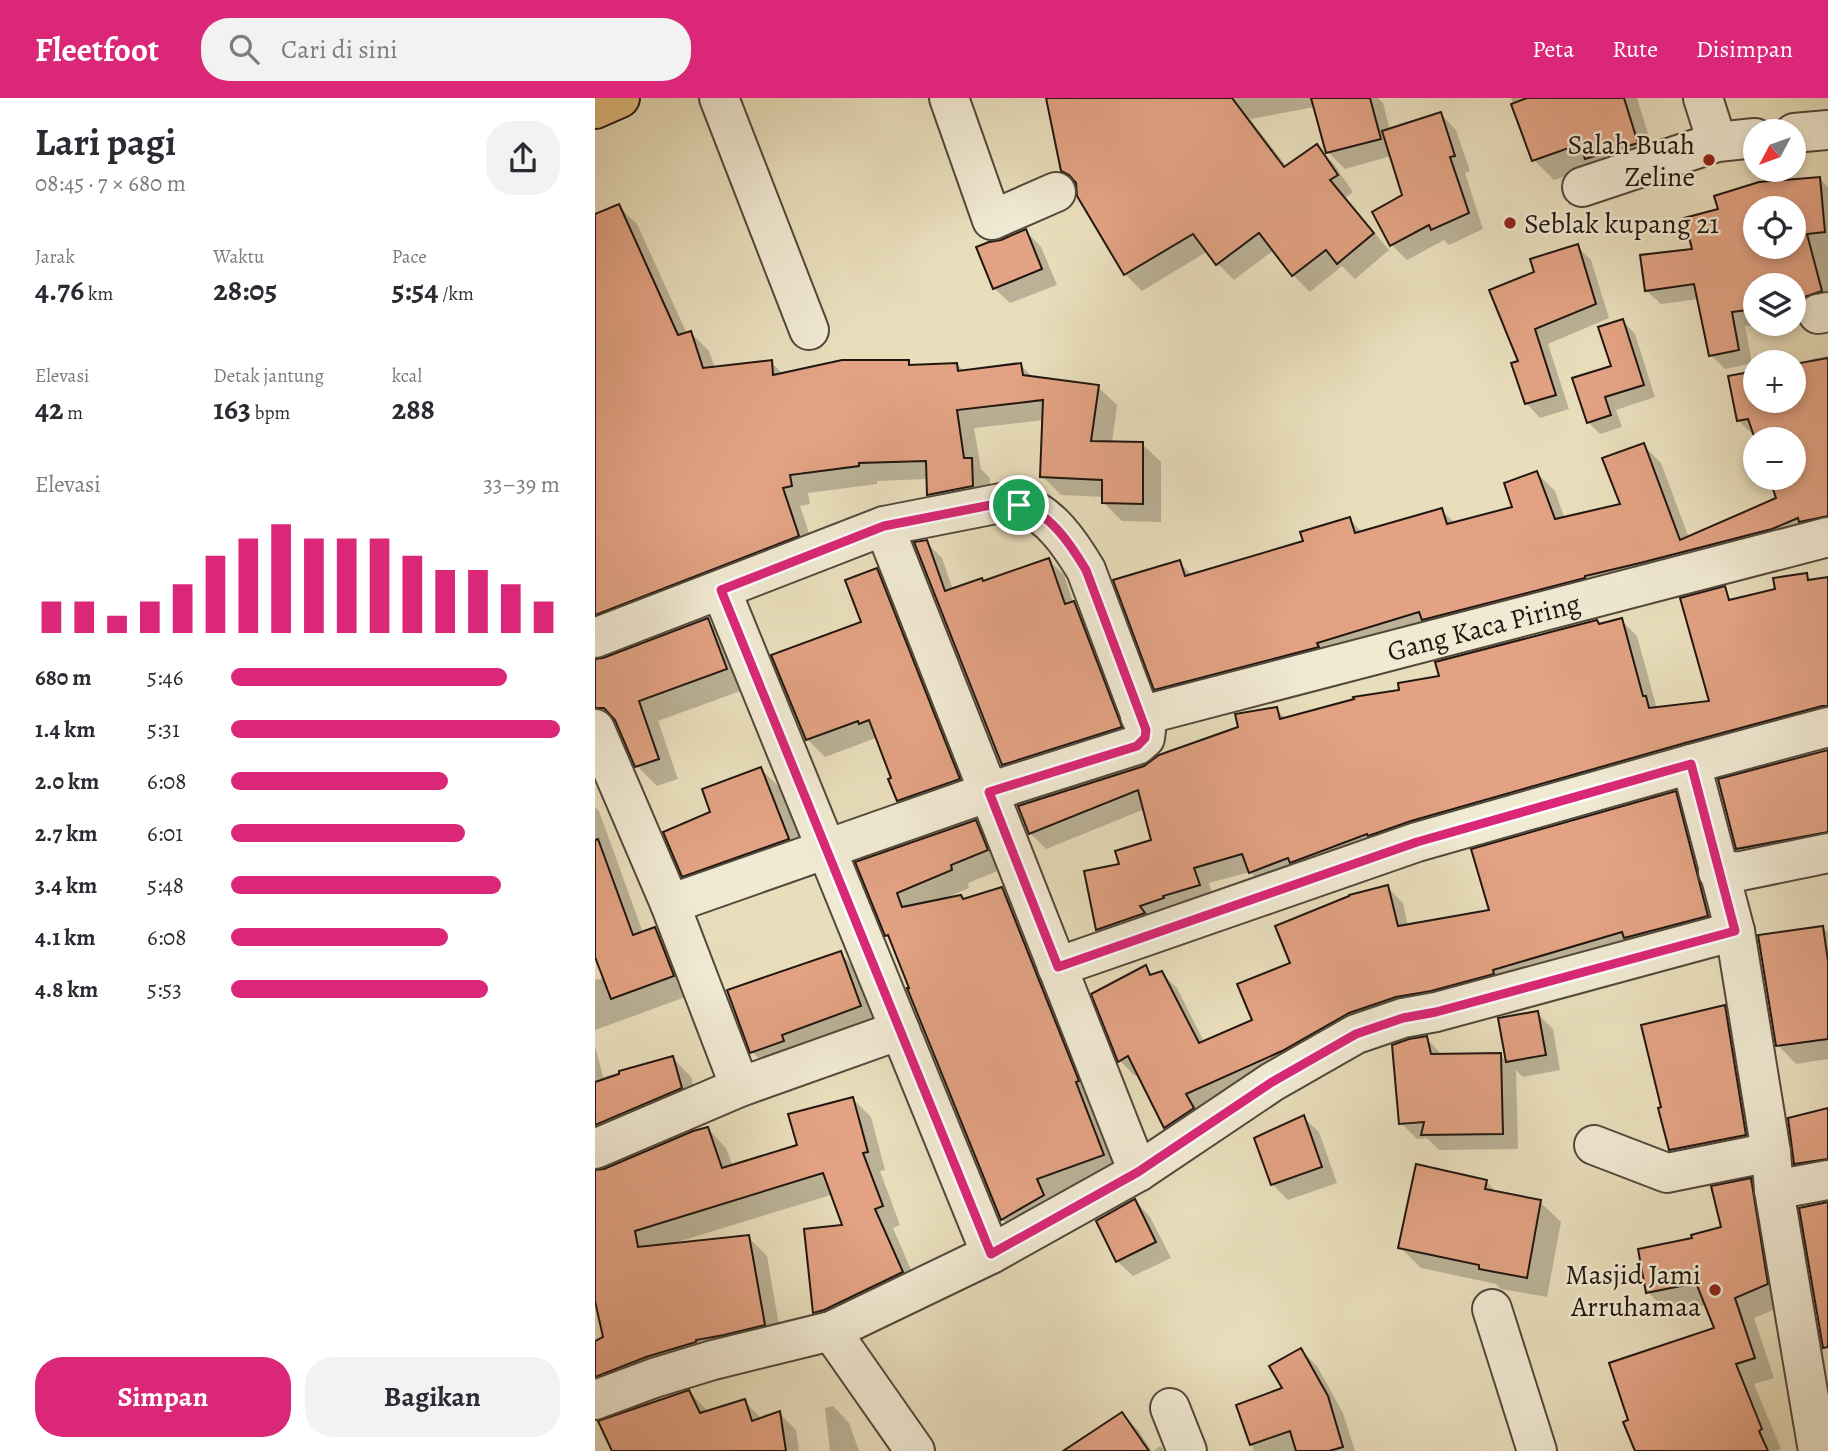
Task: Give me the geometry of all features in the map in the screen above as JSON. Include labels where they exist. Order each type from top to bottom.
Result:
[{"type":"main road","points":[[595,108],[620,98]]},
{"type":"street","points":[[719,98],[809,330]]},
{"type":"street","points":[[949,98],[992,220],[1056,192]]},
{"type":"street","points":[[1703,98],[1717,142]]},
{"type":"street","points":[[1806,133],[1828,130]]},
{"type":"street","points":[[1582,187],[1717,142],[1743,139]]},
{"type":"street","points":[[595,638],[884,526],[1001,503],[1019,505],[1046,519],[1075,550],[1086,570],[1146,734],[1137,746],[989,792],[670,904]]},
{"type":"street","points":[[884,526],[1138,1172]]},
{"type":"street","name":"Gang Kaca Piring","points":[[1140,716],[1828,537]]},
{"type":"street","points":[[721,590],[991,1254]]},
{"type":"street","points":[[1058,967],[1417,842],[1828,727]]},
{"type":"street","points":[[595,729],[670,904],[740,1087]]},
{"type":"street","points":[[1691,764],[1735,931],[1771,1152],[1774,1190],[1818,1451]]},
{"type":"street","points":[[1719,873],[1828,853]]},
{"type":"street","points":[[595,1400],[713,1360],[831,1331],[991,1254],[1138,1172],[1272,1082],[1356,1034],[1403,1018],[1436,1012],[1735,931]]},
{"type":"street","points":[[595,1149],[740,1087],[900,1030]]},
{"type":"street","points":[[1594,1145],[1667,1173],[1771,1152]]},
{"type":"street","points":[[1774,1190],[1828,1180]]},
{"type":"street","points":[[1492,1309],[1537,1451]]},
{"type":"street","points":[[831,1331],[915,1451]]},
{"type":"street","points":[[1170,1408],[1187,1451]]},
{"type":"building","points":[[1046,98],[1232,98],[1284,167],[1317,144],[1338,175],[1330,180],[1374,233],[1337,264],[1326,250],[1292,276],[1259,233],[1216,265],[1193,234],[1124,275],[1077,196],[1076,183],[1061,171]]},
{"type":"building","points":[[1311,98],[1370,98],[1381,139],[1326,153]]},
{"type":"building","points":[[1527,98],[1624,98],[1638,143],[1585,159],[1580,144],[1532,161],[1511,104]]},
{"type":"building","points":[[1441,112],[1455,156],[1450,157],[1469,213],[1431,230],[1429,225],[1390,246],[1372,212],[1402,195],[1382,131]]},
{"type":"building","points":[[1820,177],[1825,232],[1807,234],[1822,291],[1806,296],[1806,273],[1743,273],[1743,311],[1732,312],[1739,350],[1709,356],[1694,284],[1645,291],[1640,255],[1692,249],[1684,218],[1718,209],[1714,196],[1759,182],[1806,182],[1806,178]]},
{"type":"building","points":[[619,204],[678,335],[691,331],[703,368],[772,360],[773,375],[842,360],[909,360],[909,365],[957,363],[958,371],[1021,363],[1023,375],[1099,385],[1091,441],[1143,442],[1143,504],[1102,503],[1102,480],[1040,477],[1043,400],[957,410],[964,458],[972,458],[973,486],[927,495],[926,461],[859,463],[859,466],[790,475],[792,486],[783,488],[799,536],[595,615],[595,214]]},
{"type":"building","points":[[1026,229],[1042,269],[993,289],[976,247]]},
{"type":"building","points":[[1578,244],[1596,304],[1535,329],[1556,395],[1525,404],[1511,363],[1518,361],[1489,290],[1534,272],[1530,259]]},
{"type":"building","points":[[1623,319],[1644,385],[1605,397],[1611,415],[1587,423],[1572,378],[1611,366],[1598,327]]},
{"type":"building","points":[[1828,358],[1828,516],[1799,522],[1798,518],[1772,529],[1422,620],[1419,612],[1317,643],[1319,647],[1154,690],[1113,580],[1180,560],[1185,576],[1303,541],[1300,532],[1350,517],[1355,533],[1442,508],[1447,524],[1512,507],[1504,483],[1537,471],[1555,519],[1620,504],[1602,458],[1644,443],[1680,540],[1776,498],[1773,490],[1806,490],[1806,427],[1751,427],[1748,419],[1737,421],[1728,376],[1743,373],[1743,413],[1806,413],[1806,362]]},
{"type":"building","points":[[927,540],[945,591],[1049,558],[1065,604],[1074,601],[1122,727],[1002,765],[914,542]]},
{"type":"building","points":[[877,568],[960,779],[897,801],[869,720],[859,724],[858,721],[806,740],[771,655],[861,622],[845,580]]},
{"type":"building","points":[[1807,573],[1808,580],[1828,577],[1828,706],[1685,743],[1411,821],[1368,836],[1367,834],[1290,863],[1288,858],[1249,873],[1242,854],[1194,868],[1200,885],[1163,896],[1164,898],[1140,906],[1145,913],[1096,930],[1084,871],[1119,864],[1115,851],[1151,840],[1138,790],[1029,834],[1018,806],[1144,766],[1159,755],[1238,727],[1235,714],[1277,707],[1280,719],[1354,699],[1353,697],[1399,690],[1398,683],[1439,676],[1435,662],[1597,620],[1599,624],[1622,618],[1643,696],[1646,696],[1649,708],[1709,701],[1680,598],[1725,586],[1729,600],[1775,589],[1773,578]]},
{"type":"building","points":[[708,618],[727,669],[639,701],[659,759],[635,767],[615,720],[604,708],[595,708],[595,659]]},
{"type":"building","points":[[1828,750],[1828,832],[1736,849],[1718,779]]},
{"type":"building","points":[[761,767],[789,839],[682,877],[663,832],[710,812],[702,789]]},
{"type":"building","points":[[1676,791],[1708,916],[1624,938],[1622,932],[1493,970],[1494,974],[1431,991],[1396,997],[1349,1013],[1282,1051],[1186,1094],[1194,1108],[1164,1128],[1128,1056],[1118,1062],[1091,994],[1146,965],[1150,975],[1162,971],[1199,1043],[1252,1020],[1237,984],[1290,963],[1275,926],[1349,895],[1388,885],[1398,926],[1489,910],[1471,849]]},
{"type":"building","points":[[976,820],[988,850],[951,865],[952,870],[897,893],[902,907],[961,895],[963,899],[1002,887],[1079,1081],[1076,1082],[1104,1155],[1037,1179],[1044,1195],[1001,1220],[888,935],[885,936],[855,862]]},
{"type":"building","points":[[598,839],[633,935],[655,927],[674,976],[611,999],[595,957],[595,840]]},
{"type":"building","points":[[1823,926],[1828,961],[1828,1039],[1776,1046],[1758,935]]},
{"type":"building","points":[[841,951],[861,1006],[782,1035],[784,1041],[750,1053],[727,990]]},
{"type":"building","points":[[1725,1005],[1746,1135],[1669,1150],[1641,1025]]},
{"type":"building","points":[[1538,1011],[1546,1055],[1506,1062],[1498,1018]]},
{"type":"building","points":[[1427,1036],[1431,1054],[1501,1053],[1503,1134],[1421,1135],[1424,1122],[1399,1124],[1392,1045]]},
{"type":"building","points":[[673,1056],[682,1088],[595,1125],[595,1082],[619,1074],[619,1071]]},
{"type":"building","points":[[853,1097],[868,1152],[863,1153],[883,1206],[875,1209],[903,1272],[813,1313],[804,1229],[842,1225],[823,1173],[635,1231],[638,1247],[749,1235],[765,1325],[696,1340],[595,1377],[595,1341],[603,1337],[595,1301],[595,1170],[604,1169],[708,1127],[722,1168],[797,1145],[788,1114]]},
{"type":"building","points":[[1828,1108],[1828,1159],[1794,1164],[1788,1118]]},
{"type":"building","points":[[1304,1115],[1322,1167],[1271,1185],[1254,1138]]},
{"type":"building","points":[[1416,1164],[1487,1180],[1485,1189],[1541,1200],[1527,1278],[1479,1269],[1479,1265],[1398,1248]]},
{"type":"building","points":[[1751,1178],[1768,1284],[1735,1298],[1755,1358],[1736,1364],[1768,1451],[1635,1451],[1623,1422],[1628,1420],[1609,1363],[1714,1328],[1696,1283],[1646,1293],[1638,1249],[1692,1238],[1691,1235],[1721,1227],[1711,1186]]},
{"type":"building","points":[[1135,1199],[1156,1242],[1116,1262],[1096,1221]]},
{"type":"building","points":[[1828,1202],[1828,1347],[1823,1348],[1799,1208]]},
{"type":"building","points":[[1301,1348],[1328,1396],[1343,1447],[1329,1451],[1296,1451],[1290,1431],[1250,1445],[1236,1405],[1282,1388],[1269,1366]]},
{"type":"building","points":[[689,1390],[700,1413],[745,1399],[752,1421],[780,1411],[786,1451],[612,1451],[598,1421]]},
{"type":"building","points":[[1122,1412],[1149,1451],[1063,1451]]},
{"type":"place","name":"Salah Buah Zeline","points":[[1709,160]]},
{"type":"place","name":"Seblak kupang 21","points":[[1510,223]]},
{"type":"place","name":"Masjid Jami Arruhamaa","points":[[1715,1290]]},
{"type":"route","points":[[1001,503],[1019,505],[1046,519],[1075,550],[1086,570],[1146,730],[1145,738],[1137,746],[989,792],[1058,967],[1417,842],[1691,764],[1735,931],[1436,1012],[1403,1018],[1356,1034],[1272,1082],[1138,1172],[991,1254],[721,590],[884,526],[1001,503]]}]
